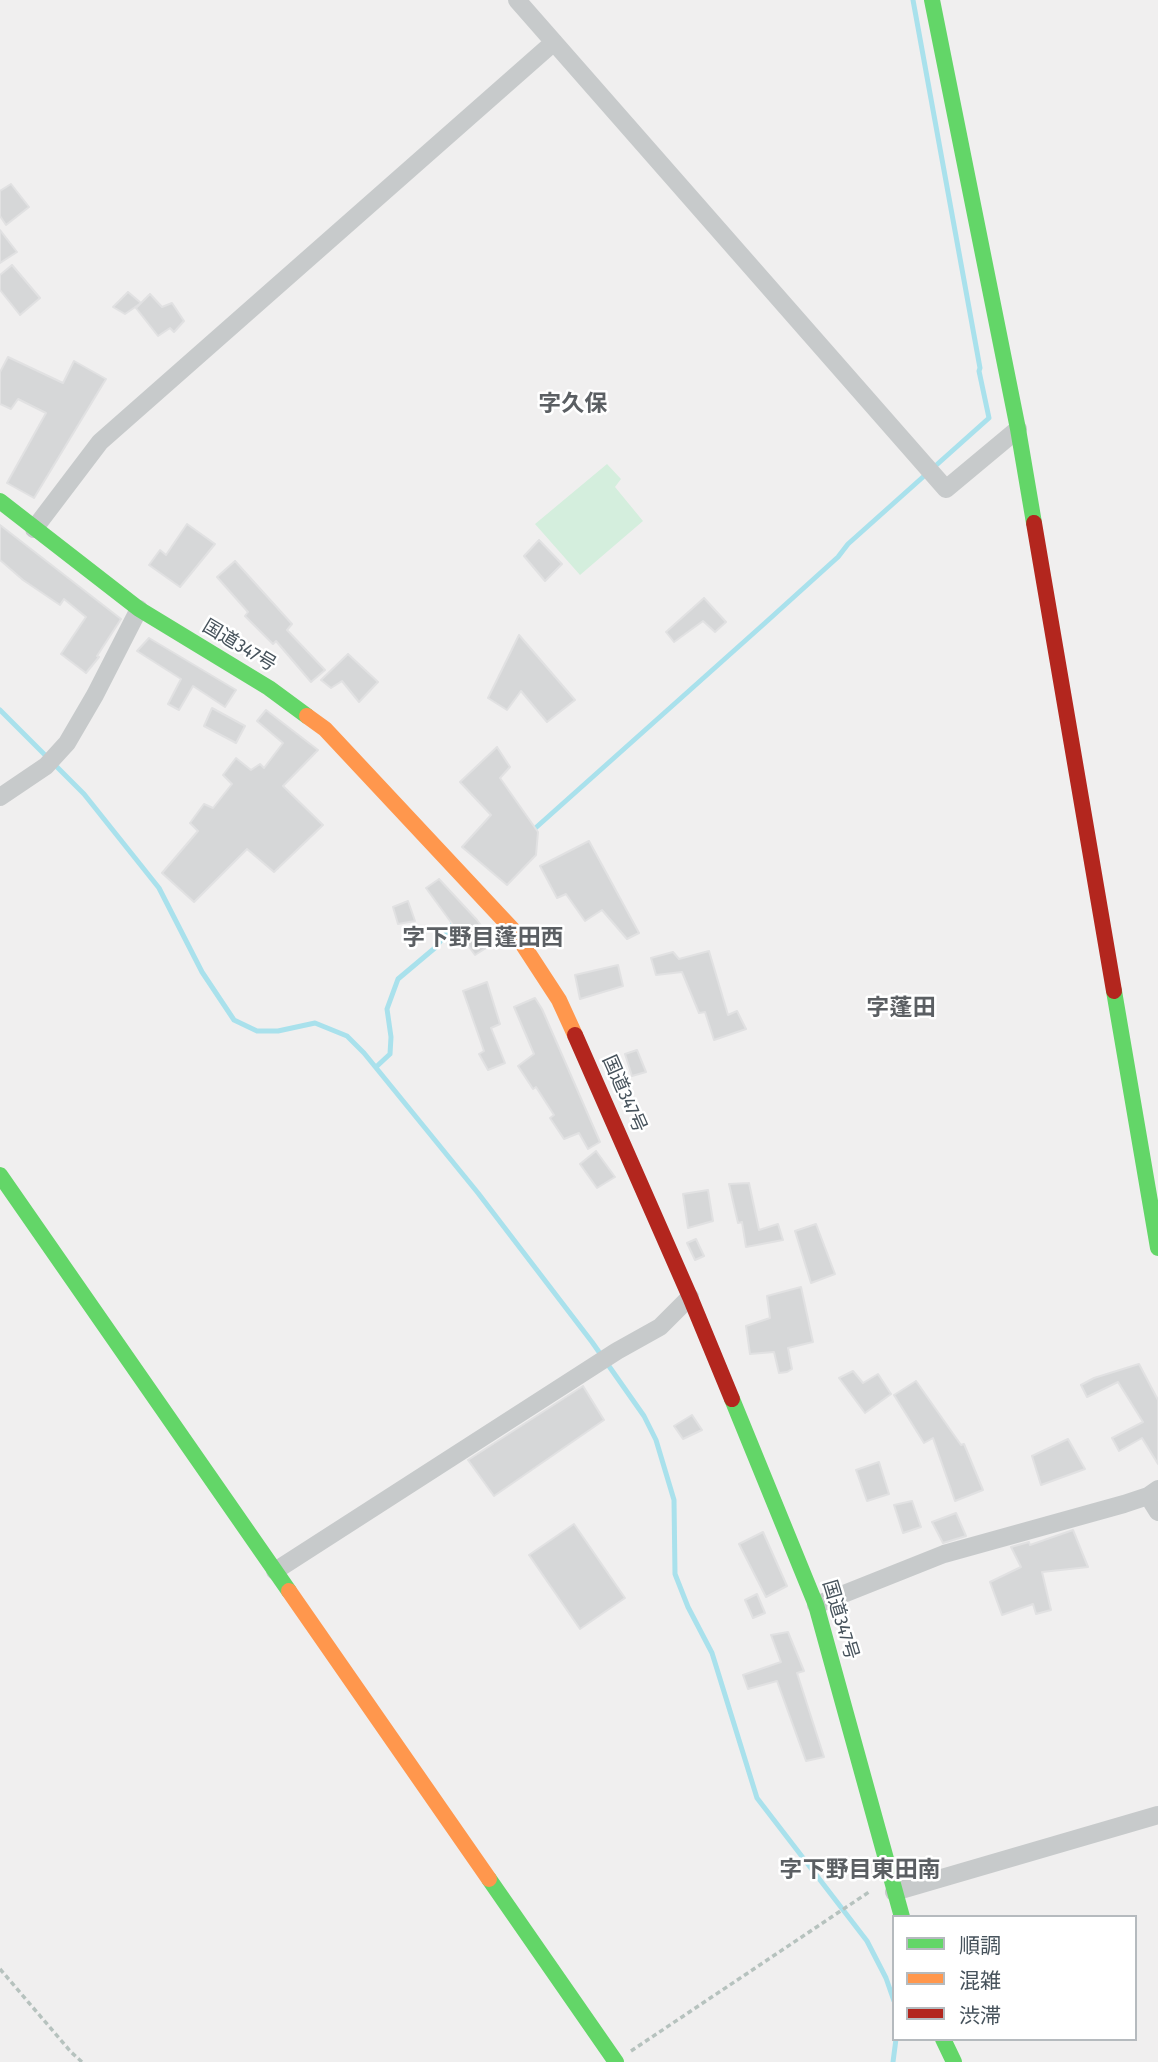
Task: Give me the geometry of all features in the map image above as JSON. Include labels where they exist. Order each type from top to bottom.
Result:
[{"type":"main road","points":[[932,0],[1018,429],[1158,1248]]},
{"type":"main road","name":"国道347号","points":[[0,501],[139,609],[269,688],[325,729],[514,931],[559,1000],[690,1297],[816,1605],[901,1915]]},
{"type":"main road","points":[[0,1175],[616,2062]]},
{"type":"main road","points":[[944,2041],[954,2062]]},
{"type":"street","points":[[517,0],[946,489],[1018,429]]},
{"type":"street","points":[[34,529],[100,442],[554,42]]},
{"type":"street","points":[[0,797],[51,760],[67,743],[139,609]]},
{"type":"street","points":[[275,1572],[617,1351],[660,1327],[690,1297]]},
{"type":"street","points":[[816,1605],[944,1554],[1124,1504],[1153,1493],[1158,1512]]},
{"type":"street","points":[[894,1892],[1158,1815]]},
{"type":"path","points":[[616,2062],[851,1903]]},
{"type":"path","points":[[0,1969],[82,2062]]},
{"type":"green space","points":[[607,464],[621,479],[615,487],[643,521],[580,575],[535,524]]},
{"type":"building","points":[[11,184],[29,207],[6,225],[0,216],[0,191]]},
{"type":"building","points":[[0,230],[17,252],[0,263]]},
{"type":"building","points":[[12,265],[40,298],[20,315],[0,290],[0,275]]},
{"type":"building","points":[[128,292],[141,303],[125,314],[113,307]]},
{"type":"building","points":[[150,294],[162,307],[172,303],[184,321],[174,332],[170,328],[158,336],[136,308]]},
{"type":"building","points":[[8,357],[63,383],[74,361],[106,379],[34,498],[7,483],[46,413],[18,399],[11,409],[0,404],[0,372]]},
{"type":"building","points":[[187,524],[215,544],[180,587],[149,565],[160,550],[166,555]]},
{"type":"building","points":[[0,525],[121,619],[97,656],[99,657],[86,673],[61,654],[86,617],[64,599],[60,605],[23,580],[0,560]]},
{"type":"building","points":[[539,540],[562,564],[545,581],[524,556]]},
{"type":"building","points":[[235,561],[292,624],[287,630],[325,670],[311,682],[276,641],[273,644],[245,616],[248,612],[217,577]]},
{"type":"building","points":[[704,598],[726,622],[715,632],[703,621],[674,642],[666,632]]},
{"type":"building","points":[[519,635],[575,700],[547,722],[521,691],[507,710],[488,698]]},
{"type":"building","points":[[149,638],[236,690],[225,707],[193,686],[179,710],[168,704],[181,679],[137,651]]},
{"type":"building","points":[[348,654],[378,682],[359,702],[342,681],[331,688],[321,680]]},
{"type":"building","points":[[212,708],[245,726],[236,743],[204,726]]},
{"type":"building","points":[[266,710],[318,750],[283,786],[323,825],[274,872],[247,849],[194,902],[162,873],[198,831],[190,823],[204,804],[213,808],[232,784],[223,775],[236,758],[251,770],[260,764],[264,768],[283,743],[257,721]]},
{"type":"building","points":[[497,747],[510,767],[500,778],[538,832],[536,855],[507,885],[462,847],[491,815],[460,782]]},
{"type":"building","points":[[589,841],[639,933],[627,939],[602,910],[585,921],[566,894],[557,898],[540,866]]},
{"type":"building","points":[[439,879],[494,943],[475,955],[426,888]]},
{"type":"building","points":[[408,901],[415,921],[398,924],[393,907]]},
{"type":"building","points":[[709,951],[728,1015],[737,1011],[746,1029],[714,1040],[705,1012],[699,1013],[682,972],[656,975],[651,958],[673,952],[679,959]]},
{"type":"building","points":[[618,965],[623,986],[580,999],[575,975]]},
{"type":"building","points":[[487,982],[500,1024],[491,1028],[505,1063],[488,1070],[479,1054],[484,1051],[463,991]]},
{"type":"building","points":[[535,998],[600,1142],[588,1149],[579,1133],[564,1139],[550,1118],[554,1115],[518,1066],[534,1054],[514,1007]]},
{"type":"building","points":[[637,1050],[646,1072],[632,1076],[625,1054]]},
{"type":"building","points":[[596,1151],[615,1177],[597,1188],[580,1164]]},
{"type":"building","points":[[749,1183],[759,1230],[778,1224],[783,1240],[746,1247],[742,1222],[738,1223],[729,1184]]},
{"type":"building","points":[[708,1190],[713,1221],[688,1228],[683,1194]]},
{"type":"building","points":[[816,1224],[835,1274],[811,1283],[795,1231]]},
{"type":"building","points":[[696,1239],[704,1256],[695,1260],[687,1243]]},
{"type":"building","points":[[801,1287],[813,1342],[788,1348],[792,1369],[779,1373],[774,1352],[750,1354],[746,1326],[770,1318],[767,1296]]},
{"type":"building","points":[[1139,1364],[1158,1400],[1158,1464],[1142,1438],[1119,1451],[1112,1438],[1143,1422],[1118,1382],[1087,1397],[1081,1385],[1094,1378]]},
{"type":"building","points":[[853,1371],[863,1383],[878,1374],[891,1394],[865,1413],[839,1378]]},
{"type":"building","points":[[916,1381],[961,1445],[964,1444],[983,1490],[955,1501],[933,1438],[924,1443],[894,1395]]},
{"type":"building","points":[[583,1386],[604,1420],[494,1496],[468,1460]]},
{"type":"building","points":[[692,1415],[702,1430],[683,1439],[674,1426]]},
{"type":"building","points":[[1068,1439],[1085,1469],[1041,1485],[1032,1456]]},
{"type":"building","points":[[879,1462],[889,1494],[867,1501],[856,1470]]},
{"type":"building","points":[[912,1501],[921,1527],[903,1533],[894,1505]]},
{"type":"building","points":[[956,1513],[966,1536],[943,1543],[932,1522]]},
{"type":"building","points":[[574,1524],[625,1598],[580,1629],[529,1555]]},
{"type":"building","points":[[1073,1530],[1088,1567],[1042,1572],[1051,1610],[1036,1614],[1033,1604],[1002,1615],[990,1582],[1021,1567],[1011,1547],[1029,1542],[1030,1545]]},
{"type":"building","points":[[763,1532],[787,1586],[766,1597],[739,1544]]},
{"type":"building","points":[[757,1594],[765,1613],[753,1618],[745,1600]]},
{"type":"building","points":[[788,1632],[804,1671],[797,1673],[824,1757],[806,1761],[777,1681],[748,1689],[743,1675],[781,1662],[771,1635]]},
{"type":"waterway","points":[[531,832],[989,418],[913,0]]},
{"type":"waterway","points":[[0,710],[84,794],[159,888],[202,972],[234,1020],[257,1031],[278,1031],[315,1023],[347,1036],[364,1053],[478,1193],[592,1342],[644,1416],[656,1440],[674,1500],[675,1574],[688,1607],[712,1653],[757,1798],[867,1941],[892,1995]]},
{"type":"waterway","points":[[376,1067],[390,1054],[391,1037],[387,1009],[398,979],[436,947],[455,921]]},
{"type":"waterway","points":[[893,2062],[896,2041]]},
{"type":"traffic: fast","points":[[932,0],[1018,429],[1034,523]]},
{"type":"traffic: fast","points":[[0,501],[139,609],[269,688],[307,716]]},
{"type":"traffic: fast","points":[[1114,991],[1158,1248]]},
{"type":"traffic: fast","points":[[0,1175],[289,1591]]},
{"type":"traffic: fast","points":[[732,1399],[816,1605],[901,1915]]},
{"type":"traffic: fast","points":[[489,1879],[616,2062]]},
{"type":"traffic: fast","points":[[944,2041],[954,2062]]},
{"type":"traffic: slow","points":[[307,716],[325,729],[514,931],[559,1000],[575,1035]]},
{"type":"traffic: slow","points":[[289,1591],[489,1879]]},
{"type":"traffic: jam","points":[[1034,523],[1114,991]]},
{"type":"traffic: jam","points":[[575,1035],[732,1399]]},
{"type":"district","name":"字久保","points":[[573,405]]},
{"type":"district","name":"字下野目蓬田西","points":[[483,939]]},
{"type":"district","name":"字蓬田","points":[[901,1009]]},
{"type":"district","name":"字下野目東田南","points":[[860,1871]]}]
